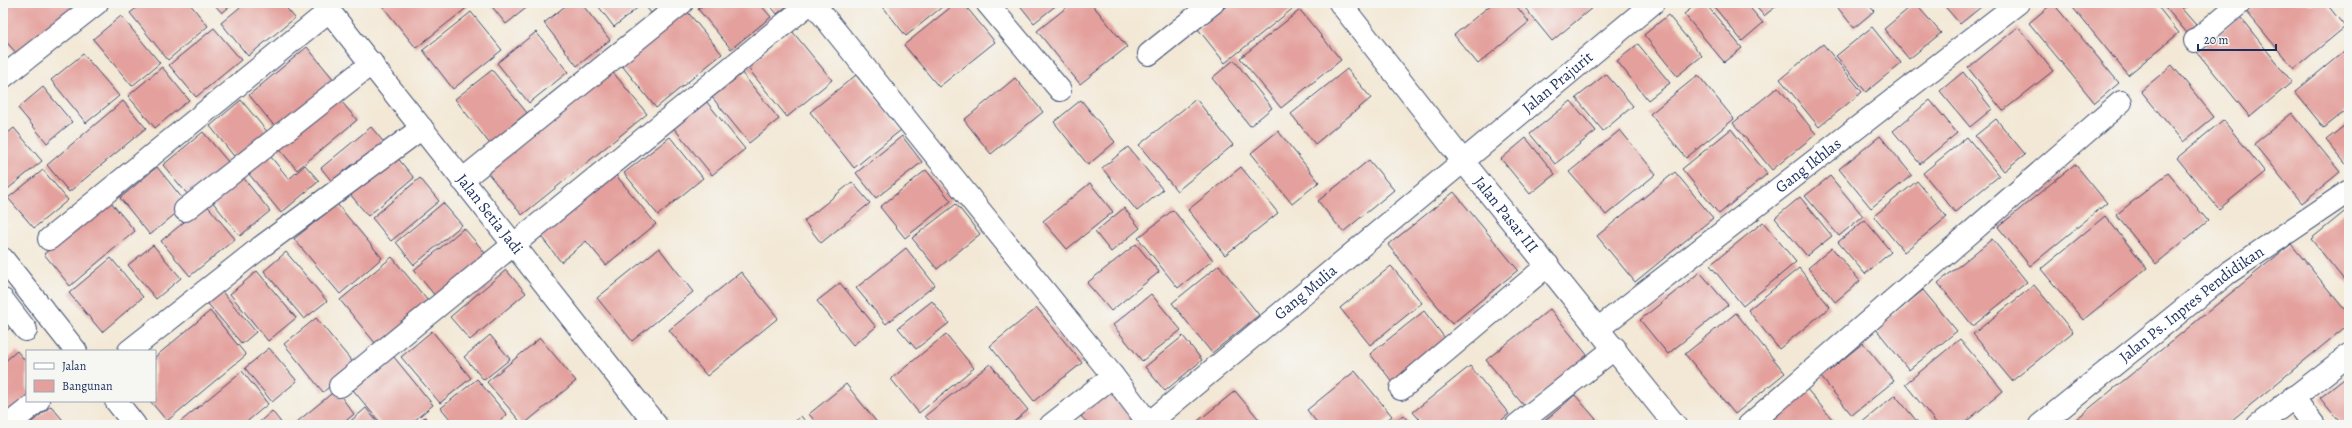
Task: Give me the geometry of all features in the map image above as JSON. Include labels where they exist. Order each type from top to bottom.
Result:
[{"type":"street","points":[[3,77],[98,3]]},
{"type":"street","points":[[462,180],[682,3]]},
{"type":"street","points":[[340,386],[811,3],[1113,376],[1149,424]]},
{"type":"street","points":[[987,3],[1060,90]]},
{"type":"street","points":[[1149,54],[1213,3]]},
{"type":"street","name":"Jalan Pasar III","points":[[1340,3],[1463,162],[1599,328],[1675,425]]},
{"type":"street","name":"Jalan Prajurit","points":[[1463,162],[1653,3]]},
{"type":"street","name":"Gang Ikhlas","points":[[1599,328],[2018,3]]},
{"type":"street","points":[[2195,41],[2240,3]]},
{"type":"street","points":[[49,239],[326,7]]},
{"type":"street","name":"Jalan Setia Jadi","points":[[326,7],[372,63],[462,180],[656,425]]},
{"type":"street","points":[[185,210],[372,63]]},
{"type":"street","points":[[1749,425],[2121,102]]},
{"type":"street","points":[[130,350],[261,247],[422,128]]},
{"type":"street","name":"Gang Mulia","points":[[1149,424],[1463,162]]},
{"type":"street","name":"Jalan Ps. Inpres Pendidikan","points":[[2040,425],[2228,273],[2349,191]]},
{"type":"street","points":[[3,259],[75,350]]},
{"type":"street","points":[[1401,389],[1548,265]]},
{"type":"street","points":[[3,300],[26,330]]},
{"type":"street","points":[[1517,425],[1615,348]]},
{"type":"street","points":[[2258,425],[2349,355]]},
{"type":"street","points":[[1051,425],[1113,376]]},
{"type":"street","points":[[2293,397],[2314,425]]},
{"type":"street","points":[[8,425],[37,402]]},
{"type":"street","points":[[117,402],[135,425]]},
{"type":"building","points":[[3,3],[76,3],[77,5],[17,54],[3,38]]},
{"type":"building","points":[[143,3],[189,3],[208,26],[168,60],[130,13]]},
{"type":"building","points":[[213,3],[234,3],[222,13]]},
{"type":"building","points":[[245,3],[282,3],[295,18],[248,56],[221,23]]},
{"type":"building","points":[[380,3],[467,3],[469,6],[416,48]]},
{"type":"building","points":[[489,3],[528,3],[530,5],[506,24]]},
{"type":"building","points":[[569,3],[581,3],[610,40],[577,66],[544,23]]},
{"type":"building","points":[[596,3],[639,3],[641,5],[614,27]]},
{"type":"building","points":[[643,3],[664,3],[651,13]]},
{"type":"building","points":[[706,3],[759,3],[771,17],[731,49],[698,9]]},
{"type":"building","points":[[768,3],[791,3],[777,14]]},
{"type":"building","points":[[880,3],[947,3],[906,36]]},
{"type":"building","points":[[956,3],[963,3],[995,42],[939,87],[904,45]]},
{"type":"building","points":[[1018,3],[1059,3],[1034,23]]},
{"type":"building","points":[[1072,3],[1091,3],[1127,47],[1080,84],[1037,31]]},
{"type":"building","points":[[1230,3],[1294,3],[1296,6],[1225,63],[1198,29]]},
{"type":"building","points":[[1493,3],[1514,3],[1529,22],[1478,64],[1454,35]]},
{"type":"building","points":[[1521,3],[1590,3],[1593,7],[1552,41]]},
{"type":"building","points":[[1698,3],[1705,3],[1742,48],[1724,62],[1684,14]]},
{"type":"building","points":[[1711,3],[1746,3],[1763,23],[1742,41]]},
{"type":"building","points":[[1753,3],[1780,3],[1764,16]]},
{"type":"building","points":[[1834,3],[1867,3],[1874,11],[1854,28]]},
{"type":"building","points":[[1915,3],[1941,33],[1909,59],[1884,29]]},
{"type":"building","points":[[1942,3],[1986,3],[1960,24]]},
{"type":"building","points":[[2053,3],[2119,83],[2095,103],[2029,23]]},
{"type":"building","points":[[2069,3],[2155,3],[2179,33],[2128,75]]},
{"type":"building","points":[[2162,3],[2190,3],[2182,9],[2196,25],[2187,33]]},
{"type":"building","points":[[2255,3],[2326,3],[2345,27],[2294,69],[2246,11]]},
{"type":"building","points":[[686,10],[722,54],[656,108],[620,63]]},
{"type":"building","points":[[1300,10],[1341,60],[1281,108],[1240,58]]},
{"type":"building","points":[[471,12],[502,50],[453,89],[423,50]]},
{"type":"building","points":[[1668,15],[1702,56],[1677,76],[1644,35]]},
{"type":"building","points":[[121,16],[160,63],[132,86],[93,39]]},
{"type":"building","points":[[2240,17],[2292,82],[2250,117],[2197,52]]},
{"type":"building","points":[[1872,27],[1901,63],[1866,92],[1836,56]]},
{"type":"building","points":[[2018,27],[2053,71],[2003,111],[1968,68]]},
{"type":"building","points":[[214,28],[241,60],[196,97],[169,65]]},
{"type":"building","points":[[792,31],[832,80],[787,117],[747,67]]},
{"type":"building","points":[[536,32],[568,72],[529,103],[497,63]]},
{"type":"building","points":[[1638,44],[1670,83],[1648,100],[1617,61]]},
{"type":"building","points":[[1823,44],[1862,92],[1819,127],[1780,79]]},
{"type":"building","points":[[307,47],[334,80],[276,128],[249,95]]},
{"type":"building","points":[[2349,47],[2349,108],[2324,128],[2295,92]]},
{"type":"building","points":[[83,54],[119,96],[86,123],[51,80]]},
{"type":"building","points":[[1234,60],[1272,108],[1250,126],[1212,78]]},
{"type":"building","points":[[2172,65],[2214,117],[2183,142],[2141,91]]},
{"type":"building","points":[[162,67],[189,100],[155,128],[128,96]]},
{"type":"building","points":[[1347,69],[1371,98],[1315,144],[1291,114]]},
{"type":"building","points":[[492,70],[528,114],[490,144],[455,99]]},
{"type":"building","points":[[612,71],[647,114],[522,215],[487,172]]},
{"type":"building","points":[[741,72],[779,119],[749,143],[711,96]]},
{"type":"building","points":[[1963,72],[1992,109],[1970,127],[1940,91]]},
{"type":"building","points":[[1606,74],[1633,106],[1603,131],[1576,98]]},
{"type":"building","points":[[856,75],[901,130],[854,168],[810,112]]},
{"type":"building","points":[[1698,75],[1734,119],[1686,158],[1650,114]]},
{"type":"building","points":[[1015,78],[1043,112],[991,154],[964,120]]},
{"type":"building","points":[[43,87],[72,122],[47,143],[18,108]]},
{"type":"building","points":[[1778,87],[1816,134],[1772,170],[1733,123]]},
{"type":"building","points":[[336,95],[357,120],[297,170],[276,145]]},
{"type":"building","points":[[701,95],[745,149],[712,175],[669,122]]},
{"type":"building","points":[[1196,99],[1233,145],[1177,191],[1139,145]]},
{"type":"building","points":[[241,100],[269,134],[237,160],[210,126]]},
{"type":"building","points":[[1081,100],[1115,142],[1088,165],[1054,122]]},
{"type":"building","points":[[1930,100],[1957,133],[1920,164],[1893,131]]},
{"type":"building","points":[[123,101],[146,128],[69,192],[47,165]]},
{"type":"building","points":[[1571,101],[1596,131],[1555,164],[1530,134]]},
{"type":"building","points":[[2292,113],[2340,172],[2302,203],[2254,144]]},
{"type":"building","points":[[1996,119],[2025,154],[2004,171],[1975,136]]},
{"type":"building","points":[[2223,120],[2265,172],[2219,209],[2177,158]]},
{"type":"building","points":[[2349,122],[2349,168],[2326,140]]},
{"type":"building","points":[[371,127],[387,146],[337,188],[321,168]]},
{"type":"building","points":[[14,128],[42,161],[3,193],[3,137]]},
{"type":"building","points":[[1731,129],[1767,174],[1719,214],[1682,169]]},
{"type":"building","points":[[1620,130],[1656,174],[1606,215],[1569,172]]},
{"type":"building","points":[[1278,131],[1319,182],[1292,204],[1251,153]]},
{"type":"building","points":[[203,132],[229,163],[189,196],[163,165]]},
{"type":"building","points":[[902,136],[922,162],[876,198],[856,173]]},
{"type":"building","points":[[1880,136],[1912,175],[1871,208],[1839,169]]},
{"type":"building","points":[[670,137],[703,178],[658,215],[624,173]]},
{"type":"building","points":[[1967,137],[1999,176],[1955,212],[1923,173]]},
{"type":"building","points":[[1526,138],[1555,174],[1530,194],[1501,159]]},
{"type":"building","points":[[1128,147],[1163,190],[1137,211],[1102,168]]},
{"type":"building","points":[[266,151],[289,179],[305,165],[319,181],[281,213],[244,168]]},
{"type":"building","points":[[396,156],[414,178],[368,216],[350,194]]},
{"type":"building","points":[[1369,160],[1394,190],[1343,232],[1318,201]]},
{"type":"building","points":[[2075,164],[2107,203],[2030,266],[1998,227]]},
{"type":"building","points":[[157,167],[187,204],[150,235],[120,198]]},
{"type":"building","points":[[1241,167],[1278,213],[1225,255],[1188,210]]},
{"type":"building","points":[[43,170],[68,200],[34,228],[8,198]]},
{"type":"building","points":[[926,170],[951,201],[905,238],[880,207]]},
{"type":"building","points":[[1675,172],[1713,218],[1635,282],[1597,236]]},
{"type":"building","points":[[2168,173],[2208,221],[2156,264],[2116,215]]},
{"type":"building","points":[[615,174],[656,224],[606,265],[586,241],[561,262],[540,235]]},
{"type":"building","points":[[241,175],[270,211],[240,236],[211,200]]},
{"type":"building","points":[[1830,176],[1863,216],[1839,236],[1805,196]]},
{"type":"building","points":[[420,178],[439,201],[391,241],[372,218]]},
{"type":"building","points":[[1917,181],[1947,217],[1904,252],[1874,216]]},
{"type":"building","points":[[852,182],[870,203],[821,243],[804,221]]},
{"type":"building","points":[[1090,183],[1113,212],[1067,249],[1043,221]]},
{"type":"building","points":[[1454,192],[1518,270],[1452,324],[1388,245]]},
{"type":"building","points":[[1800,197],[1832,236],[1807,256],[1775,218]]},
{"type":"building","points":[[109,200],[135,231],[70,286],[44,254]]},
{"type":"building","points":[[443,203],[462,225],[414,265],[396,242]]},
{"type":"building","points":[[206,204],[235,239],[190,276],[161,241]]},
{"type":"building","points":[[337,204],[382,258],[340,294],[294,239]]},
{"type":"building","points":[[956,204],[980,234],[937,269],[912,238]]},
{"type":"building","points":[[1124,208],[1140,228],[1111,252],[1095,232]]},
{"type":"building","points":[[2349,208],[2349,286],[2311,239]]},
{"type":"building","points":[[1173,210],[1213,260],[1178,288],[1138,238]]},
{"type":"building","points":[[2105,216],[2147,268],[2083,320],[2041,269]]},
{"type":"building","points":[[1865,220],[1891,252],[1865,274],[1838,242]]},
{"type":"building","points":[[1763,222],[1796,262],[1743,306],[1710,265]]},
{"type":"building","points":[[464,228],[491,260],[440,302],[414,270]]},
{"type":"building","points":[[1992,239],[2027,282],[1973,326],[1938,283]]},
{"type":"building","points":[[1136,244],[1159,272],[1111,311],[1087,283]]},
{"type":"building","points":[[2291,244],[2349,315],[2349,324],[2226,425],[2069,425]]},
{"type":"building","points":[[153,245],[181,278],[156,299],[128,265]]},
{"type":"building","points":[[659,248],[693,292],[632,341],[597,298]]},
{"type":"building","points":[[906,248],[935,285],[886,324],[856,288]]},
{"type":"building","points":[[1832,248],[1860,281],[1835,302],[1808,268]]},
{"type":"building","points":[[286,252],[327,301],[304,319],[264,271]]},
{"type":"building","points":[[392,257],[432,306],[380,349],[340,300]]},
{"type":"building","points":[[111,258],[143,297],[102,332],[69,293]]},
{"type":"building","points":[[1219,265],[1259,315],[1212,353],[1172,303]]},
{"type":"building","points":[[1391,266],[1422,303],[1370,345],[1340,308]]},
{"type":"building","points":[[1799,268],[1830,307],[1779,349],[1748,310]]},
{"type":"building","points":[[506,270],[526,293],[470,340],[450,317]]},
{"type":"building","points":[[257,271],[296,318],[268,341],[230,294]]},
{"type":"building","points":[[741,272],[778,318],[707,376],[669,330]]},
{"type":"building","points":[[1700,272],[1728,305],[1668,354],[1640,320]]},
{"type":"building","points":[[840,283],[876,327],[853,345],[817,301]]},
{"type":"building","points":[[2034,285],[2073,332],[2012,381],[1973,334]]},
{"type":"building","points":[[218,287],[256,332],[242,344],[204,299]]},
{"type":"building","points":[[1923,290],[1957,331],[1909,370],[1876,329]]},
{"type":"building","points":[[1151,294],[1181,330],[1142,361],[1113,325]]},
{"type":"building","points":[[932,301],[949,323],[916,349],[898,328]]},
{"type":"building","points":[[1037,308],[1082,363],[1034,401],[990,346]]},
{"type":"building","points":[[1550,309],[1588,356],[1525,407],[1486,360]]},
{"type":"building","points":[[210,311],[246,355],[167,421],[151,402],[156,402],[156,356]]},
{"type":"building","points":[[1424,311],[1448,342],[1395,385],[1370,354]]},
{"type":"building","points":[[1736,313],[1785,373],[1735,414],[1685,354]]},
{"type":"building","points":[[3,318],[11,327],[3,334]]},
{"type":"building","points":[[316,318],[355,365],[323,392],[284,344]]},
{"type":"building","points":[[432,331],[471,378],[440,403],[401,357]]},
{"type":"building","points":[[946,334],[974,368],[919,413],[891,379]]},
{"type":"building","points":[[490,335],[510,359],[484,380],[464,357]]},
{"type":"building","points":[[1183,336],[1202,360],[1165,391],[1145,367]]},
{"type":"building","points":[[540,338],[576,381],[523,425],[487,382]]},
{"type":"building","points":[[1960,339],[2003,391],[1962,425],[1938,425],[1905,384]]},
{"type":"building","points":[[1863,343],[1894,381],[1852,415],[1821,377]]},
{"type":"building","points":[[269,348],[297,381],[272,402],[245,368]]},
{"type":"building","points":[[17,351],[26,362],[26,399],[3,418],[3,363]]},
{"type":"building","points":[[389,351],[433,405],[409,425],[382,425],[349,385]]},
{"type":"building","points":[[990,364],[1028,410],[1010,425],[933,425],[925,416]]},
{"type":"building","points":[[1470,366],[1509,414],[1496,425],[1424,425],[1413,412]]},
{"type":"building","points":[[242,371],[268,404],[243,425],[182,425],[180,422]]},
{"type":"building","points":[[1355,371],[1392,416],[1381,425],[1319,425],[1307,410]]},
{"type":"building","points":[[2349,375],[2349,425],[2342,425],[2320,398]]},
{"type":"building","points":[[477,379],[507,415],[495,425],[455,425],[441,408]]},
{"type":"building","points":[[846,384],[879,425],[818,425],[809,414]]},
{"type":"building","points":[[1806,388],[1837,425],[1762,425]]},
{"type":"building","points":[[336,390],[354,414],[341,425],[293,425]]},
{"type":"building","points":[[1110,391],[1132,419],[1125,425],[1089,425],[1080,415]]},
{"type":"building","points":[[1235,391],[1263,424],[1193,425]]},
{"type":"building","points":[[1575,395],[1601,425],[1540,425]]},
{"type":"building","points":[[1895,395],[1920,425],[1860,425],[1860,424]]},
{"type":"building","points":[[51,406],[67,425],[28,425]]},
{"type":"building","points":[[366,408],[380,425],[346,425]]},
{"type":"building","points":[[272,411],[283,425],[256,425]]},
{"type":"building","points":[[1403,415],[1411,425],[1391,425]]},
{"type":"building","points":[[801,416],[808,425],[791,425]]},
{"type":"building","points":[[425,417],[432,425],[415,425]]}]
